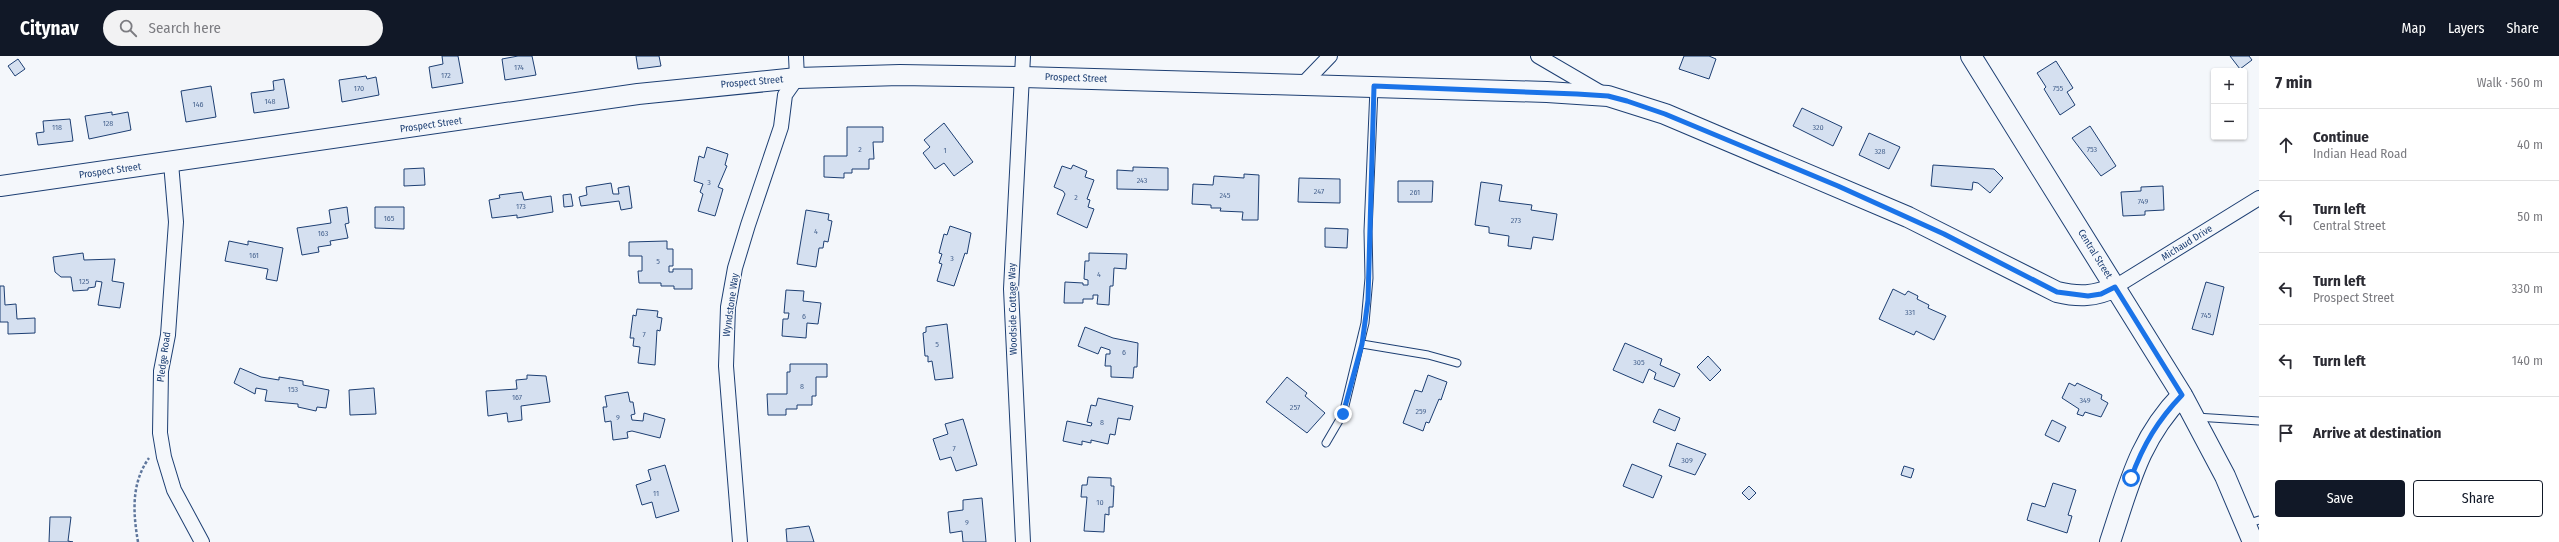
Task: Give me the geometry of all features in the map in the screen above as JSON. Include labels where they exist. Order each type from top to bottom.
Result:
[{"type":"street","points":[[796,56],[797,78]]},
{"type":"street","name":"Woodside Cottage Way","points":[[1023,56],[1023,76],[1015,188],[1011,289],[1023,542]]},
{"type":"street","points":[[1303,84],[1330,56]]},
{"type":"street","points":[[1538,56],[1608,96]]},
{"type":"street","name":"Central Street","points":[[1976,58],[2182,395],[2253,529]]},
{"type":"street","name":"Prospect Street","points":[[0,186],[171,163],[638,94],[797,78],[900,75],[1023,76],[1374,86],[1608,96],[1665,114],[1838,186],[1944,234],[2057,292],[2088,296],[2101,294],[2115,287]]},
{"type":"street","name":"Wyndstone Way","points":[[740,542],[726,366],[728,307],[735,268],[781,126],[785,95],[797,78]]},
{"type":"street","name":"Pledge Road","points":[[171,163],[176,222],[168,335],[160,391],[162,445],[174,490],[202,542]]},
{"type":"street","name":"Michaud Drive","points":[[2115,287],[2259,198]]},
{"type":"street","points":[[2110,542],[2134,471],[2148,437],[2161,418],[2182,395]]},
{"type":"lane","points":[[1326,444],[1343,414],[1362,344],[1368,300],[1374,86]]},
{"type":"lane","points":[[1362,344],[1428,355],[1457,363]]},
{"type":"lane","points":[[2194,416],[2259,421]]},
{"type":"path","points":[[138,542],[135,523],[135,491],[140,473],[148,459],[162,445]]},
{"type":"building","points":[[442,56],[458,56],[463,83],[432,88],[429,67],[443,64]]},
{"type":"building","points":[[518,56],[532,56],[536,75],[505,80],[502,59]]},
{"type":"building","points":[[636,56],[659,56],[661,66],[638,69]]},
{"type":"building","points":[[1684,56],[1709,56],[1716,59],[1709,79],[1679,69]]},
{"type":"building","points":[[2230,56],[2249,56],[2252,60],[2239,68]]},
{"type":"building","points":[[18,59],[25,69],[15,76],[8,66]]},
{"type":"building","points":[[2056,61],[2073,88],[2067,92],[2075,105],[2060,115],[2044,89],[2046,87],[2037,73]]},
{"type":"building","points":[[366,76],[367,79],[376,77],[379,95],[342,102],[339,80]]},
{"type":"building","points":[[284,79],[289,108],[254,113],[251,93],[274,90],[273,81]]},
{"type":"building","points":[[211,86],[216,117],[186,122],[181,91]]},
{"type":"building","points":[[1802,108],[1842,127],[1833,146],[1793,126]]},
{"type":"building","points":[[112,112],[112,115],[128,112],[131,130],[89,139],[85,116]]},
{"type":"building","points":[[70,119],[73,141],[38,145],[36,133],[44,132],[43,121]]},
{"type":"building","points":[[944,123],[973,162],[954,176],[944,163],[935,169],[923,153],[930,147],[924,140]]},
{"type":"building","points":[[2090,126],[2116,166],[2101,176],[2072,138]]},
{"type":"building","points":[[847,127],[883,127],[883,142],[873,142],[874,159],[869,159],[869,169],[852,169],[852,173],[844,173],[844,178],[824,177],[824,156],[847,156]]},
{"type":"building","points":[[1869,133],[1900,147],[1889,169],[1859,155]]},
{"type":"building","points":[[707,147],[728,154],[725,165],[727,166],[718,187],[723,189],[715,216],[698,211],[703,194],[700,192],[703,184],[694,181],[699,156],[704,158]]},
{"type":"building","points":[[1073,165],[1087,171],[1085,177],[1094,180],[1087,199],[1090,200],[1088,207],[1094,209],[1087,228],[1057,214],[1065,194],[1063,191],[1054,187],[1062,166],[1071,169]]},
{"type":"building","points":[[1933,165],[1994,169],[2003,178],[1990,193],[1978,183],[1973,182],[1972,190],[1931,186]]},
{"type":"building","points":[[1133,167],[1168,168],[1168,190],[1117,189],[1117,170],[1133,171]]},
{"type":"building","points":[[424,168],[425,185],[404,186],[404,169]]},
{"type":"building","points":[[1244,174],[1259,175],[1258,220],[1242,220],[1243,212],[1220,211],[1221,208],[1211,208],[1211,205],[1192,204],[1193,184],[1213,185],[1214,176],[1244,178]]},
{"type":"building","points":[[1299,178],[1340,179],[1340,203],[1298,202]]},
{"type":"building","points":[[1398,181],[1433,181],[1432,202],[1398,202]]},
{"type":"building","points":[[1481,182],[1502,185],[1499,201],[1532,205],[1531,210],[1557,214],[1553,240],[1533,237],[1531,249],[1508,246],[1509,236],[1489,233],[1489,227],[1475,225]]},
{"type":"building","points":[[611,183],[613,194],[619,194],[618,188],[629,186],[632,208],[621,210],[619,201],[581,206],[579,197],[587,195],[586,187]]},
{"type":"building","points":[[2163,186],[2164,210],[2145,211],[2145,215],[2123,216],[2121,192],[2141,191],[2141,187]]},
{"type":"building","points":[[522,192],[524,200],[551,196],[553,212],[517,218],[517,215],[492,218],[489,200],[500,198],[499,195]]},
{"type":"building","points":[[571,194],[573,206],[564,207],[563,195]]},
{"type":"building","points":[[347,207],[349,223],[345,224],[348,238],[330,241],[331,245],[318,247],[319,252],[302,255],[297,228],[331,223],[329,210]]},
{"type":"building","points":[[375,207],[404,207],[404,229],[375,228]]},
{"type":"building","points":[[806,210],[829,214],[828,220],[832,221],[828,242],[824,241],[823,248],[819,248],[816,267],[797,264]]},
{"type":"building","points":[[950,226],[971,233],[967,254],[965,253],[954,286],[937,281],[942,264],[939,263],[942,254],[939,253],[944,234],[947,235]]},
{"type":"building","points":[[1325,228],[1348,229],[1347,248],[1325,247]]},
{"type":"building","points":[[229,241],[248,245],[248,241],[283,248],[277,281],[266,279],[268,269],[225,261]]},
{"type":"building","points":[[667,241],[667,249],[673,249],[673,266],[669,266],[669,272],[673,272],[673,269],[692,269],[692,289],[674,289],[674,286],[661,286],[661,283],[639,283],[638,271],[642,271],[642,256],[629,256],[629,242]]},
{"type":"building","points":[[83,253],[84,260],[115,259],[112,281],[124,283],[120,308],[98,305],[102,282],[96,281],[95,287],[88,288],[88,290],[73,291],[71,277],[61,277],[55,272],[53,257]]},
{"type":"building","points":[[1089,253],[1127,254],[1126,269],[1114,268],[1113,286],[1110,286],[1109,305],[1097,304],[1098,295],[1093,295],[1093,299],[1083,299],[1083,303],[1064,303],[1065,282],[1083,283],[1083,285],[1088,285],[1088,280],[1084,279],[1085,261],[1089,261]]},
{"type":"building","points":[[2206,282],[2224,287],[2213,335],[2192,329]]},
{"type":"building","points":[[0,286],[4,286],[5,305],[16,304],[17,319],[35,318],[35,333],[8,334],[8,322],[0,322]]},
{"type":"building","points":[[1893,289],[1905,295],[1908,291],[1918,296],[1917,299],[1929,305],[1928,308],[1946,316],[1934,340],[1916,331],[1914,335],[1879,319]]},
{"type":"building","points":[[786,290],[804,291],[803,301],[821,303],[818,324],[807,323],[806,338],[782,336],[783,319],[788,319],[789,313],[784,313]]},
{"type":"building","points":[[637,309],[658,311],[657,317],[662,318],[660,331],[657,330],[655,365],[638,363],[640,347],[633,346],[634,338],[630,338],[633,315],[636,316]]},
{"type":"building","points":[[947,324],[953,378],[935,380],[932,361],[928,362],[928,356],[925,356],[923,333],[926,332],[926,327]]},
{"type":"building","points":[[1085,327],[1113,338],[1138,343],[1137,367],[1134,367],[1133,378],[1111,377],[1111,366],[1105,366],[1106,354],[1110,354],[1110,350],[1101,347],[1098,354],[1078,346]]},
{"type":"building","points":[[1625,343],[1662,359],[1660,365],[1680,374],[1674,387],[1654,379],[1656,373],[1649,369],[1643,383],[1613,370]]},
{"type":"building","points":[[1708,356],[1721,370],[1710,381],[1697,367]]},
{"type":"building","points":[[790,364],[827,364],[827,377],[816,377],[816,396],[812,396],[812,405],[797,405],[797,409],[786,409],[786,415],[768,415],[767,394],[787,394],[787,372],[790,372]]},
{"type":"building","points":[[240,368],[261,377],[279,380],[279,377],[303,381],[303,385],[329,390],[326,408],[317,407],[316,411],[298,407],[298,404],[265,401],[267,390],[256,388],[255,394],[234,383]]},
{"type":"building","points":[[527,375],[546,376],[550,402],[521,406],[522,420],[508,422],[507,413],[488,416],[486,391],[517,389],[516,380],[527,379]]},
{"type":"building","points":[[1428,375],[1447,382],[1441,400],[1439,399],[1429,423],[1426,422],[1423,431],[1403,423],[1415,390],[1422,392]]},
{"type":"building","points":[[1287,377],[1307,393],[1305,396],[1325,413],[1307,433],[1266,402]]},
{"type":"building","points":[[2069,383],[2075,386],[2077,383],[2102,395],[2101,399],[2108,403],[2101,417],[2085,412],[2083,416],[2077,414],[2079,409],[2062,398]]},
{"type":"building","points":[[374,388],[376,414],[350,415],[349,390]]},
{"type":"building","points":[[628,392],[630,402],[633,402],[635,414],[631,415],[632,420],[643,421],[644,413],[665,419],[660,438],[632,431],[627,432],[628,438],[613,440],[611,421],[605,422],[603,407],[607,407],[605,396]]},
{"type":"building","points":[[1098,398],[1133,406],[1130,420],[1118,418],[1115,435],[1110,434],[1108,444],[1091,440],[1091,443],[1082,441],[1082,445],[1063,441],[1067,421],[1091,426],[1092,423],[1087,422],[1091,405],[1096,406]]},
{"type":"building","points":[[1659,409],[1680,418],[1675,431],[1653,422]]},
{"type":"building","points":[[963,419],[977,465],[956,471],[951,457],[940,460],[933,439],[948,434],[945,424]]},
{"type":"building","points":[[2052,420],[2066,427],[2059,442],[2045,435]]},
{"type":"building","points":[[1677,443],[1706,454],[1695,475],[1669,466]]},
{"type":"building","points":[[1632,464],[1662,476],[1653,498],[1623,486]]},
{"type":"building","points":[[665,465],[679,511],[656,518],[652,502],[642,505],[636,485],[651,480],[648,470]]},
{"type":"building","points":[[1904,466],[1914,469],[1911,478],[1901,475]]},
{"type":"building","points":[[1088,477],[1111,478],[1111,486],[1114,486],[1113,507],[1109,507],[1109,515],[1105,514],[1104,532],[1084,531],[1087,497],[1081,497],[1082,485],[1087,485]]},
{"type":"building","points":[[2053,483],[2076,490],[2068,515],[2072,516],[2067,533],[2027,520],[2032,503],[2045,507]]},
{"type":"building","points":[[1749,486],[1756,493],[1749,500],[1742,493]]},
{"type":"building","points":[[982,498],[986,542],[963,542],[962,531],[950,533],[948,512],[963,510],[963,500]]},
{"type":"building","points":[[50,517],[71,517],[68,541],[73,542],[49,542]]},
{"type":"building","points":[[809,526],[814,542],[787,542],[786,529]]},
{"type":"route","points":[[1343,414],[1362,344],[1368,300],[1368,231],[1374,86],[1547,92],[1608,96],[1665,114],[1908,216],[1980,251],[2057,292],[2072,296],[2088,296],[2101,294],[2115,287],[2182,395],[2166,411],[2148,437],[2131,478]]}]
